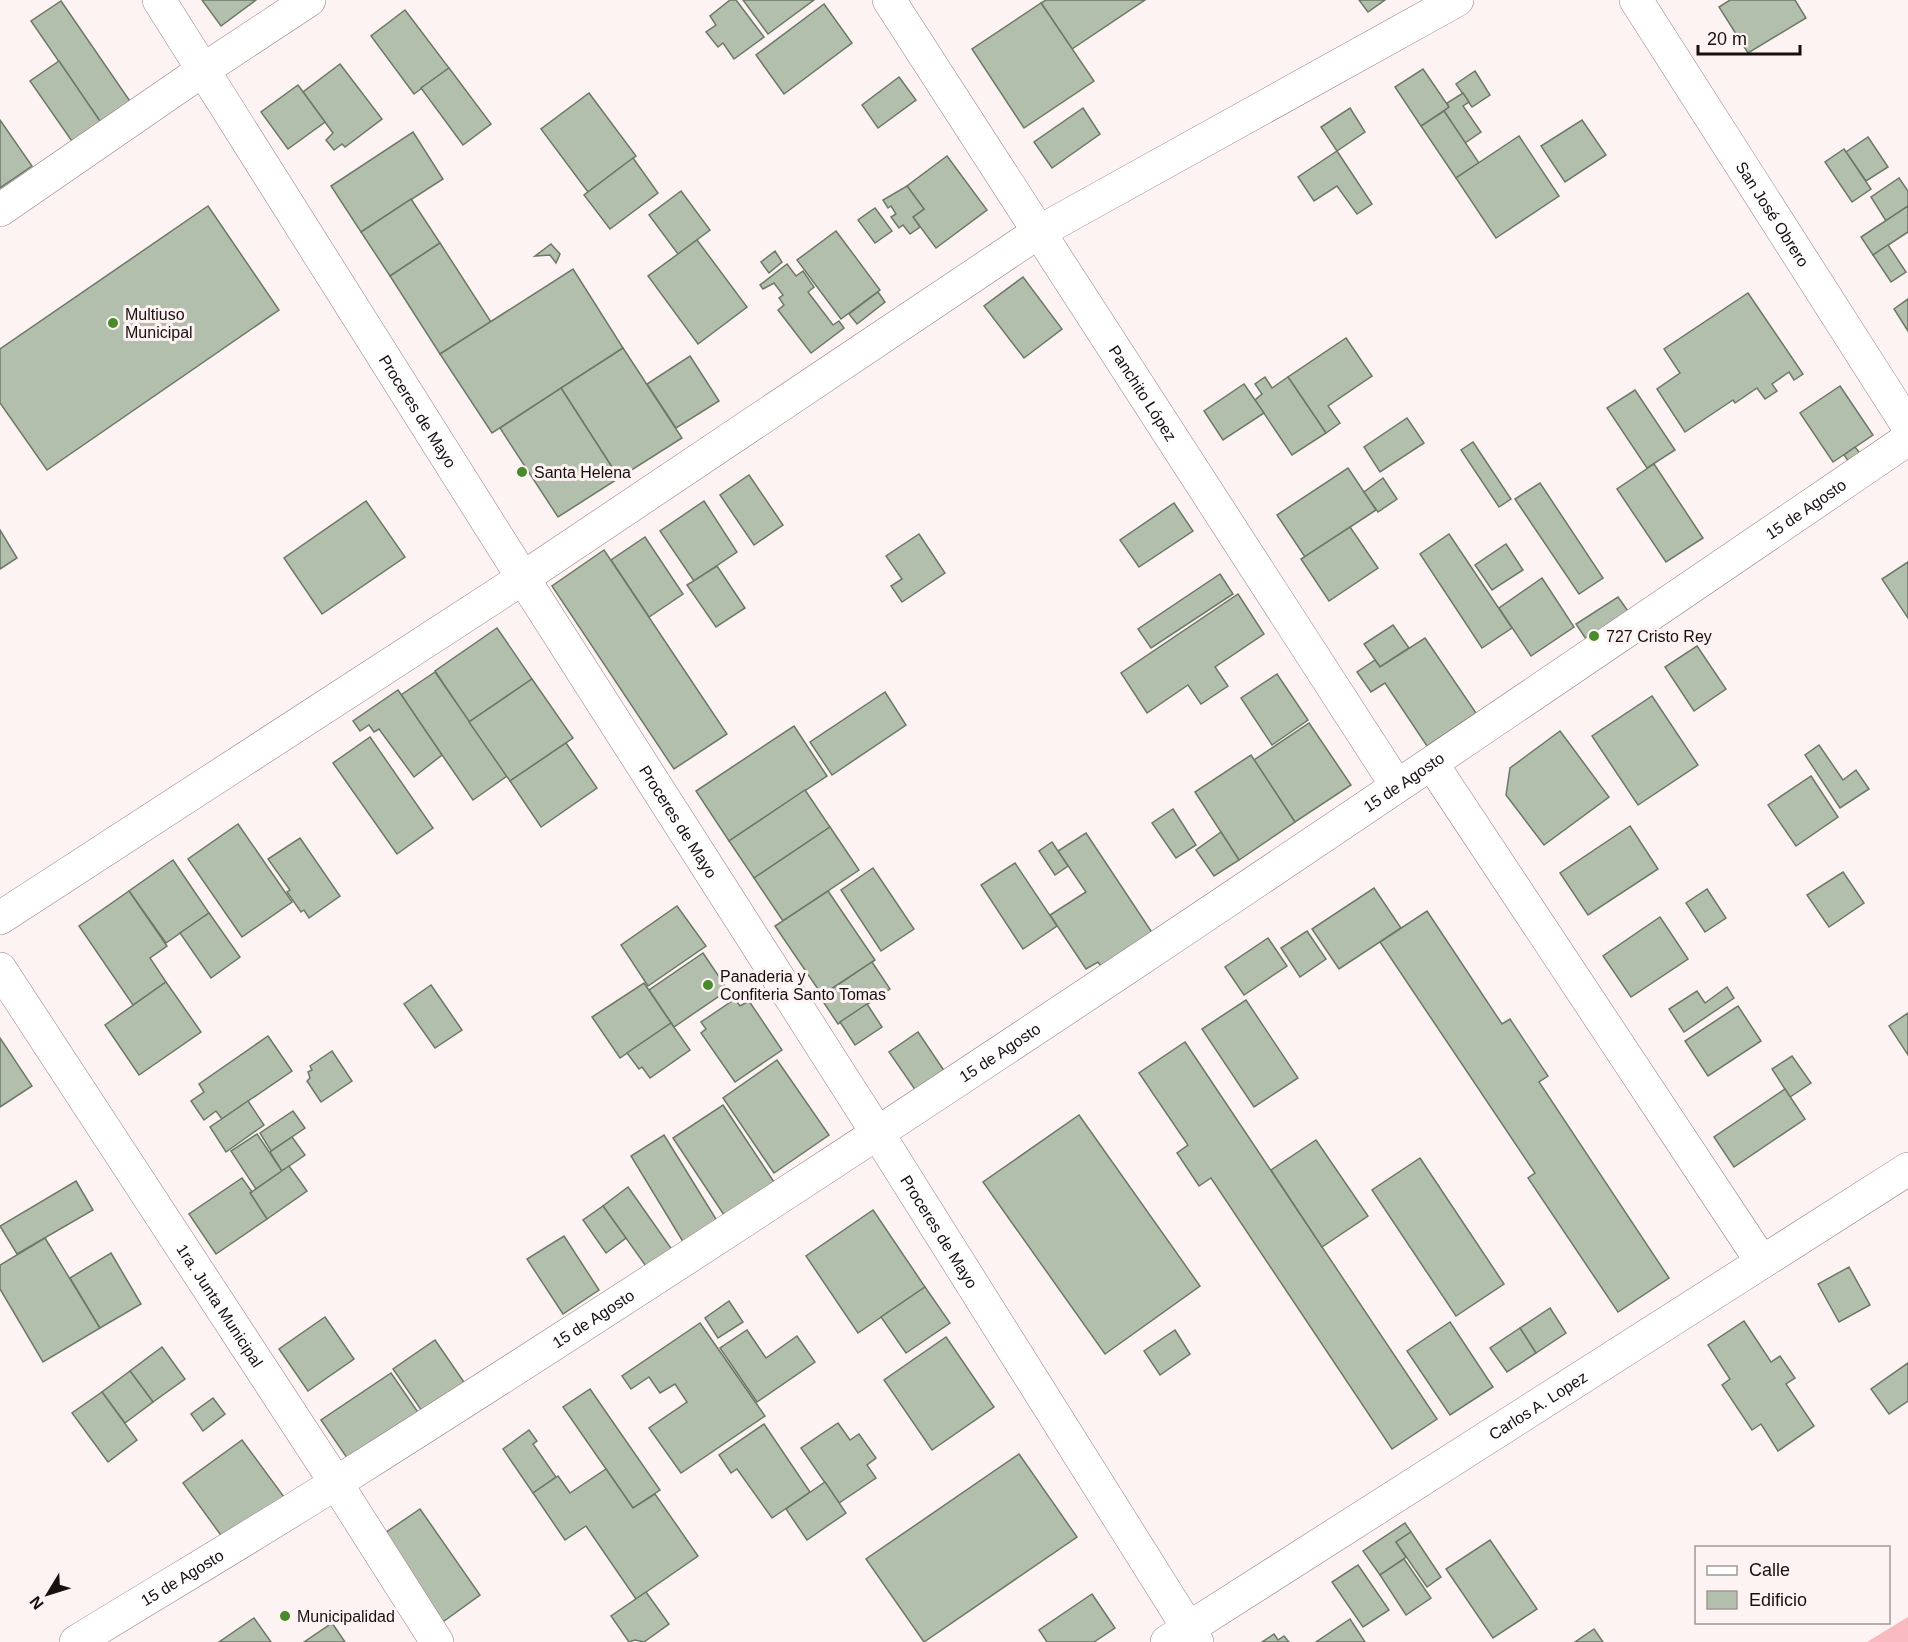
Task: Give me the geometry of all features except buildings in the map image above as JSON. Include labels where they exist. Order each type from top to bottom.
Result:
[{"type":"street","name":"Proceres de Mayo","points":[[159,0],[523,578],[878,1134],[1184,1637]]},
{"type":"street","points":[[0,210],[309,0]]},
{"type":"street","name":"Panchito López","points":[[889,0],[1037,233],[1397,786]]},
{"type":"street","points":[[0,918],[523,578],[1037,233],[1457,0]]},
{"type":"street","name":"San José Obrero","points":[[1636,0],[1908,426]]},
{"type":"street","name":"15 de Agosto","points":[[76,1642],[336,1483],[878,1134],[1432,764],[1908,439]]},
{"type":"street","points":[[1432,764],[1762,1262]]},
{"type":"street","name":"1ra. Junta Municipal","points":[[0,969],[336,1483],[437,1642]]},
{"type":"street","name":"Carlos A. Lopez","points":[[1184,1637],[1908,1169]]},
{"type":"shaded area","points":[[1908,1617],[1908,1642],[1867,1642]]},
{"type":"place","name":"Multiuso Municipal","points":[[113,323]]},
{"type":"place","name":"Santa Helena","points":[[522,472]]},
{"type":"place","name":"727 Cristo Rey","points":[[1594,636]]},
{"type":"place","name":"Panaderia y Confiteria Santo Tomas","points":[[708,985]]},
{"type":"place","name":"Municipalidad","points":[[285,1616]]}]
